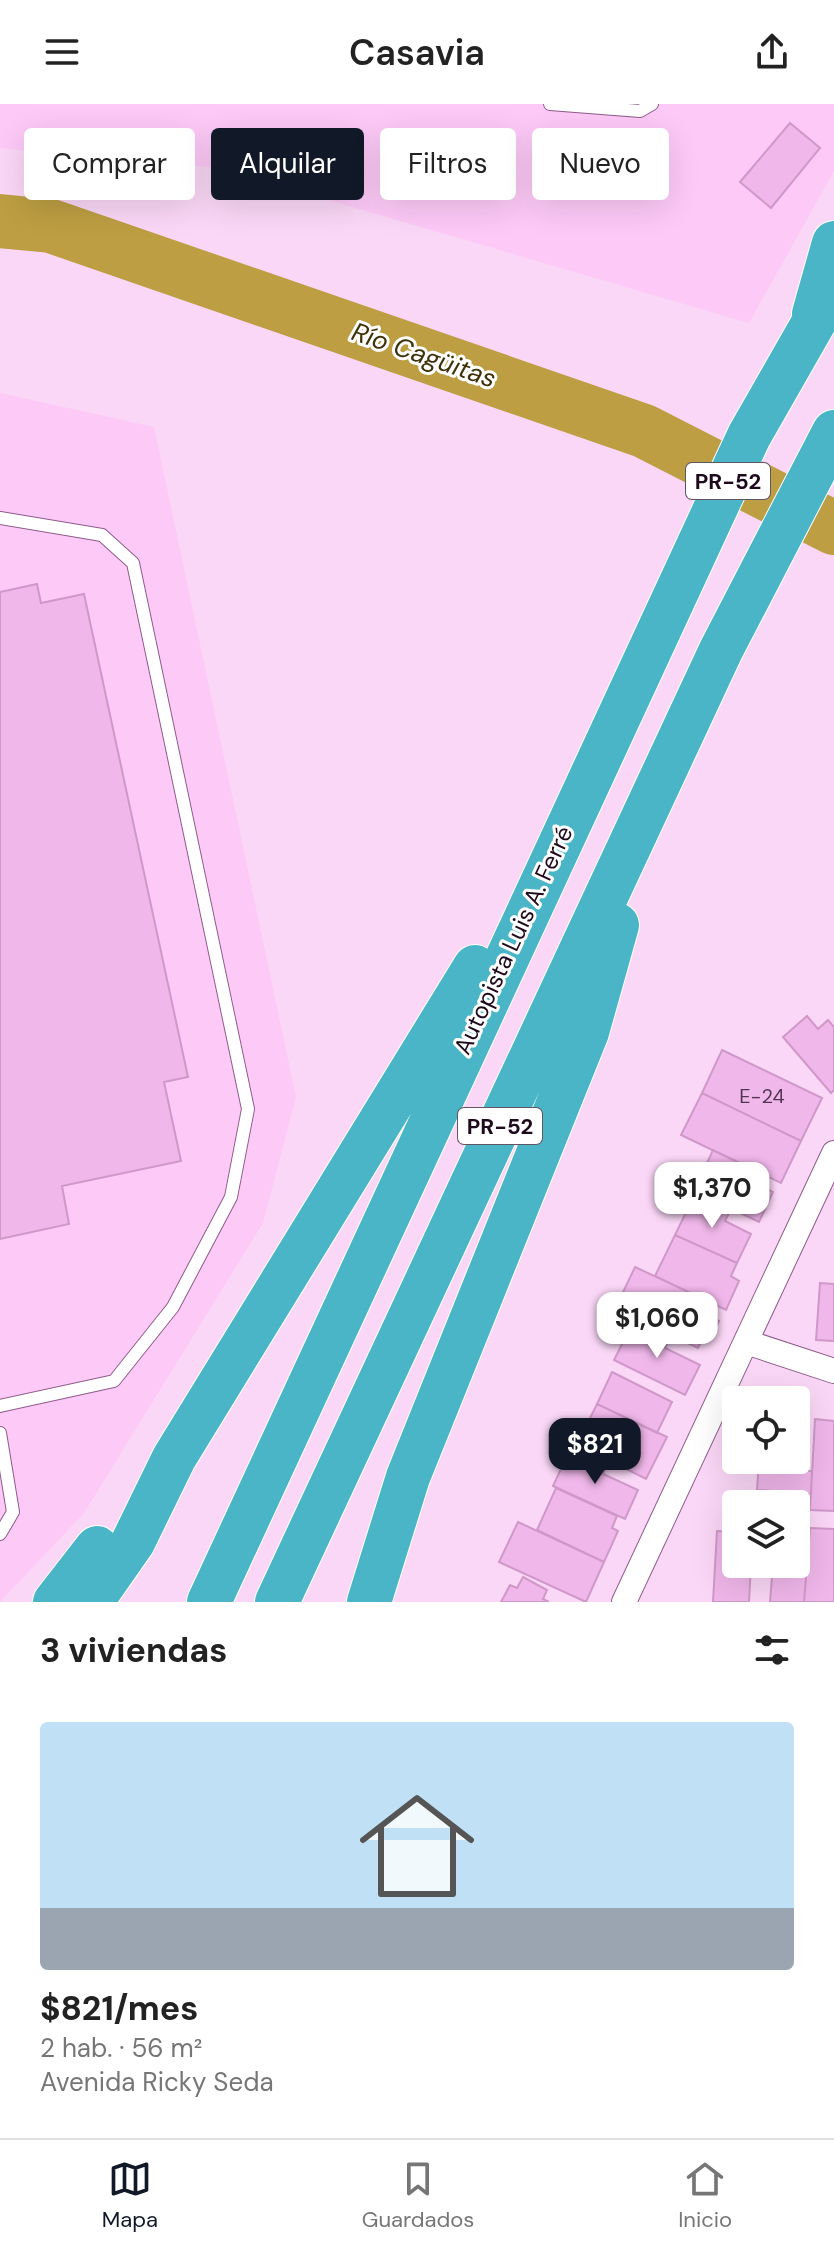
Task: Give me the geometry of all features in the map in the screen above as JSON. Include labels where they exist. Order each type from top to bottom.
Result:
[{"type":"highway","points":[[803,339],[834,243]]},
{"type":"highway","name":"Autopista Luis A. Ferré","points":[[209,1602],[562,834],[749,436],[834,287]]},
{"type":"highway","name":"PR-52","points":[[277,1602],[721,650],[834,432]]},
{"type":"highway","points":[[369,1602],[408,1477],[587,1032],[650,805]]},
{"type":"highway","points":[[91,1602],[133,1542],[174,1458],[479,960],[562,834]]},
{"type":"highway","points":[[55,1602],[174,1458]]},
{"type":"street","points":[[624,1602],[834,1153]]},
{"type":"street","points":[[746,1342],[834,1371]]},
{"type":"lane","points":[[550,104],[640,111],[652,104]]},
{"type":"lane","points":[[0,518],[102,535],[133,563],[248,1109],[231,1197],[173,1307],[114,1381],[0,1406]]},
{"type":"lane","points":[[0,1433],[13,1512],[0,1534]]},
{"type":"shaded area","points":[[0,104],[834,104],[834,171],[749,323],[328,200],[364,200],[364,128],[211,128],[211,167],[195,166],[195,128],[24,128],[24,150],[0,148]]},
{"type":"shaded area","points":[[0,393],[154,427],[296,1097],[263,1223],[84,1513],[0,1602]]},
{"type":"building","points":[[790,123],[820,148],[771,208],[740,182]]},
{"type":"building","points":[[37,584],[41,603],[84,594],[188,1077],[164,1082],[181,1161],[62,1186],[69,1224],[0,1239],[0,592]]},
{"type":"building","points":[[807,1016],[818,1029],[828,1020],[834,1027],[834,1090],[831,1093],[783,1037]]},
{"type":"building","points":[[722,1050],[822,1098],[801,1141],[702,1093]]},
{"type":"building","points":[[702,1093],[801,1141],[781,1183],[681,1135]]},
{"type":"building","points":[[713,1150],[752,1169],[747,1180],[773,1192],[759,1222],[694,1191]]},
{"type":"building","points":[[695,1194],[730,1211],[725,1221],[751,1234],[737,1263],[675,1235]]},
{"type":"building","points":[[675,1235],[737,1263],[731,1276],[739,1281],[726,1310],[655,1276]]},
{"type":"building","points":[[635,1267],[712,1303],[707,1315],[719,1321],[710,1339],[704,1336],[698,1348],[615,1309]]},
{"type":"building","points":[[820,1283],[834,1284],[834,1341],[816,1340]]},
{"type":"building","points":[[651,1327],[670,1336],[665,1348],[700,1365],[685,1395],[614,1360],[629,1330],[646,1338]]},
{"type":"building","points":[[612,1372],[672,1402],[657,1433],[597,1404]]},
{"type":"building","points":[[597,1404],[667,1437],[646,1479],[577,1444]]},
{"type":"building","points":[[815,1419],[834,1421],[834,1511],[810,1510]]},
{"type":"building","points":[[591,1455],[607,1463],[603,1474],[638,1490],[625,1519],[553,1486],[567,1456],[586,1465]]},
{"type":"building","points":[[812,1471],[811,1494],[810,1490],[757,1490],[758,1474],[810,1474]]},
{"type":"building","points":[[556,1488],[617,1516],[612,1528],[618,1531],[604,1562],[537,1530]]},
{"type":"building","points":[[518,1522],[604,1562],[586,1602],[499,1562]]},
{"type":"building","points":[[810,1528],[834,1529],[834,1602],[804,1602],[806,1578],[810,1578]]},
{"type":"building","points":[[717,1531],[722,1531],[722,1578],[750,1578],[749,1602],[713,1602]]},
{"type":"building","points":[[523,1577],[547,1590],[543,1599],[549,1602],[501,1602],[510,1585],[517,1588]]},
{"type":"building","points":[[772,1578],[806,1578],[804,1602],[770,1602]]},
{"type":"waterway","name":"Río Cagüitas","points":[[0,221],[51,226],[644,431],[834,528]]}]
